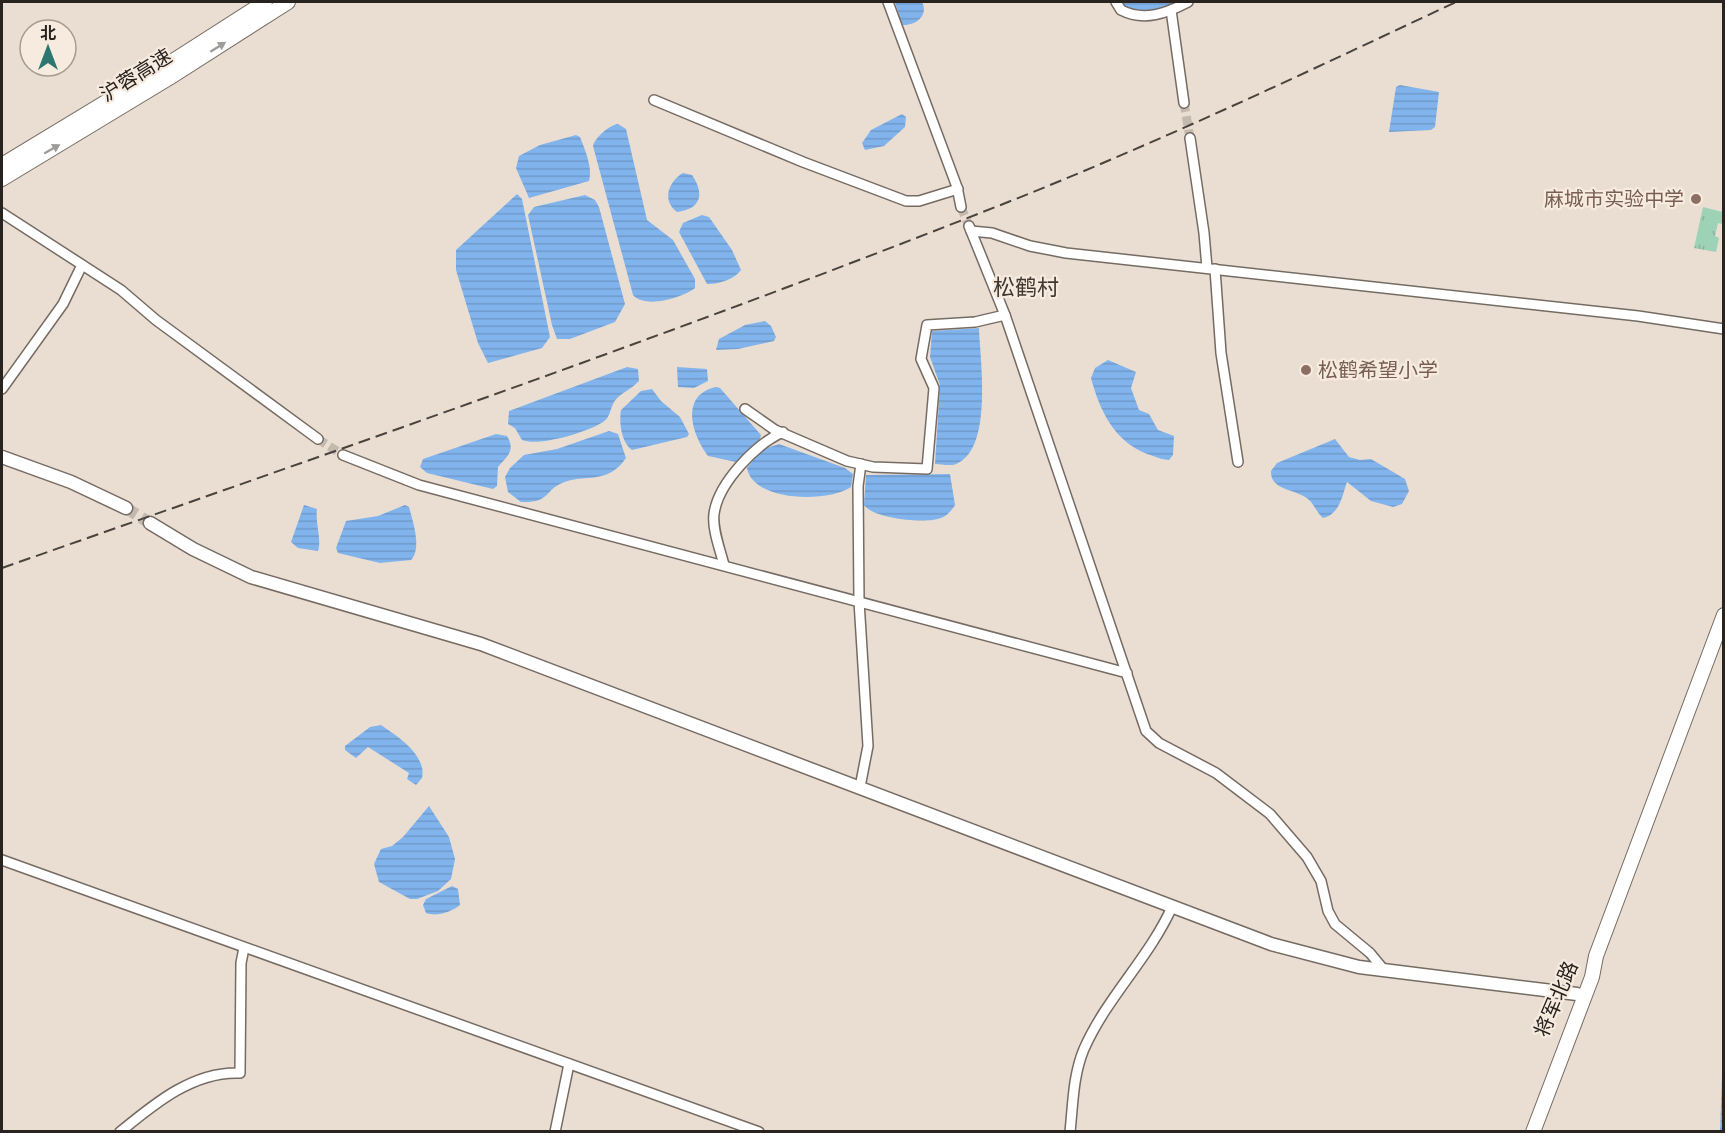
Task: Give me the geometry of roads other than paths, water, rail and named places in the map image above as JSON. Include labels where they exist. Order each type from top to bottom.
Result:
[{"type":"highway","name":"沪蓉高速","points":[[2,165],[153,74],[266,2]]},
{"type":"highway","name":"沪蓉高速","points":[[2,179],[169,78],[288,2]]},
{"type":"highway","points":[[1596,956],[1724,615]]},
{"type":"highway","name":"将军北路","points":[[1524,1131],[1585,974],[1596,956]]},
{"type":"highway","name":"将军北路","points":[[1533,1131],[1592,977],[1596,956]]},
{"type":"main road","points":[[2,457],[71,482],[126,508]]},
{"type":"main road","points":[[150,523],[193,549],[251,577],[481,644],[1290,950],[1345,965],[1577,994]]},
{"type":"street","points":[[888,2],[958,189],[961,207]]},
{"type":"street","points":[[1116,2],[1121,10],[1134,15],[1151,16],[1188,2]]},
{"type":"street","points":[[1171,10],[1184,103]]},
{"type":"street","points":[[654,100],[906,201],[919,201],[958,189]]},
{"type":"street","points":[[1190,138],[1238,462]]},
{"type":"street","points":[[2,213],[122,290],[156,320],[318,439]]},
{"type":"street","points":[[1384,970],[1370,953],[1335,924],[1328,911],[1321,881],[1307,857],[1270,814],[1216,773],[1150,736],[1144,726],[1005,315],[970,228],[1030,246],[1066,253],[1641,316],[1724,329]]},
{"type":"street","points":[[2,388],[63,304],[82,265]]},
{"type":"street","points":[[745,409],[783,432],[861,464],[927,469],[934,388],[921,359],[927,325],[975,322],[1005,315]]},
{"type":"street","points":[[724,565],[714,523],[716,507],[736,471],[762,443],[783,432]]},
{"type":"street","points":[[343,454],[418,485],[1127,673]]},
{"type":"street","points":[[860,787],[868,746],[859,601],[858,486],[861,464]]},
{"type":"street","points":[[2,860],[759,1131]]},
{"type":"street","points":[[1070,1131],[1077,1075],[1085,1048],[1114,997],[1152,946],[1172,907]]},
{"type":"street","points":[[120,1131],[158,1101],[177,1090],[201,1080],[240,1073],[241,963],[244,948]]},
{"type":"street","points":[[555,1131],[569,1064]]},
{"type":"water","points":[[895,2],[922,2],[924,12],[916,22],[902,25]]},
{"type":"water","points":[[1121,2],[1182,2],[1158,10],[1142,12],[1134,11]]},
{"type":"water","points":[[1400,85],[1439,92],[1435,127],[1431,130],[1389,132],[1396,87]]},
{"type":"water","points":[[902,114],[906,117],[905,127],[884,146],[865,150],[862,143],[871,130]]},
{"type":"water","points":[[618,124],[626,129],[647,220],[673,240],[695,279],[695,288],[682,295],[654,302],[639,299],[633,295],[593,146],[603,132]]},
{"type":"water","points":[[576,135],[580,137],[588,159],[589,181],[529,198],[516,168],[519,156],[540,145]]},
{"type":"water","points":[[683,173],[692,175],[699,188],[699,194],[696,204],[677,212],[669,202],[668,196],[674,181]]},
{"type":"water","points":[[517,194],[522,199],[550,337],[542,348],[488,363],[478,343],[456,270],[456,250]]},
{"type":"water","points":[[585,195],[595,200],[599,207],[625,304],[615,322],[570,339],[557,339],[528,215],[534,207]]},
{"type":"water","points":[[702,215],[709,217],[732,250],[741,270],[730,279],[707,284],[679,232],[683,223]]},
{"type":"water","points":[[765,321],[771,326],[776,337],[774,341],[738,349],[716,350],[719,339],[745,325]]},
{"type":"water","points":[[979,328],[982,401],[976,439],[969,454],[958,463],[935,464],[940,385],[930,357],[932,331]]},
{"type":"water","points":[[1108,360],[1136,372],[1131,388],[1139,410],[1149,414],[1158,430],[1174,436],[1173,455],[1169,460],[1135,448],[1110,424],[1091,378],[1095,368]]},
{"type":"water","points":[[627,367],[638,369],[639,381],[617,399],[607,418],[596,426],[551,440],[530,442],[522,440],[515,428],[508,424],[509,411]]},
{"type":"water","points":[[677,367],[707,369],[708,381],[694,388],[678,387]]},
{"type":"water","points":[[720,388],[761,435],[760,439],[736,462],[708,456],[694,427],[693,407],[697,398],[704,391]]},
{"type":"water","points":[[652,389],[661,401],[680,417],[689,434],[687,437],[632,450],[625,442],[622,432],[621,410],[641,391]]},
{"type":"water","points":[[609,431],[618,434],[626,458],[619,467],[611,472],[603,476],[562,483],[537,501],[521,502],[508,492],[505,477],[510,468],[524,455],[557,449]]},
{"type":"water","points":[[496,434],[507,436],[511,446],[507,456],[498,467],[497,486],[493,489],[427,473],[420,467],[423,459]]},
{"type":"water","points":[[1335,439],[1349,457],[1360,460],[1371,459],[1405,479],[1409,491],[1402,504],[1393,507],[1371,501],[1347,482],[1337,509],[1323,518],[1308,499],[1279,486],[1272,478],[1271,471],[1277,463]]},
{"type":"water","points":[[779,444],[845,468],[853,474],[851,487],[825,496],[809,497],[776,493],[762,488],[752,479],[747,468],[761,450]]},
{"type":"water","points":[[950,474],[955,505],[941,518],[913,520],[889,517],[878,514],[864,505],[866,475]]},
{"type":"water","points":[[304,505],[317,509],[318,551],[298,548],[291,542]]},
{"type":"water","points":[[405,505],[409,507],[416,535],[416,549],[411,560],[380,563],[338,553],[336,548],[346,521],[378,516]]},
{"type":"water","points":[[381,725],[409,747],[420,762],[422,778],[416,785],[407,779],[409,773],[368,747],[356,758],[345,750],[345,746],[370,727]]},
{"type":"water","points":[[429,806],[449,837],[455,859],[451,879],[438,891],[417,899],[410,899],[379,882],[374,864],[381,849],[392,846],[403,837]]},
{"type":"water","points":[[452,886],[458,889],[460,905],[444,913],[426,913],[423,905],[426,899]]},
{"type":"water","points":[[1723,1068],[1723,1131],[1720,1131],[1722,1076]]},
{"type":"tunnel","points":[[1184,103],[1190,138]]},
{"type":"tunnel","points":[[961,207],[969,226]]},
{"type":"tunnel","points":[[318,439],[343,455]]},
{"type":"tunnel","points":[[126,508],[150,523]]},
{"type":"railway","points":[[2,568],[626,347],[998,206],[1056,183],[1286,82],[1456,2]]},
{"type":"place","name":"麻城市实验中学","points":[[1696,199]]},
{"type":"place","name":"松鹤希望小学","points":[[1306,370]]},
{"type":"district","name":"松鹤村","points":[[1026,287]]}]
